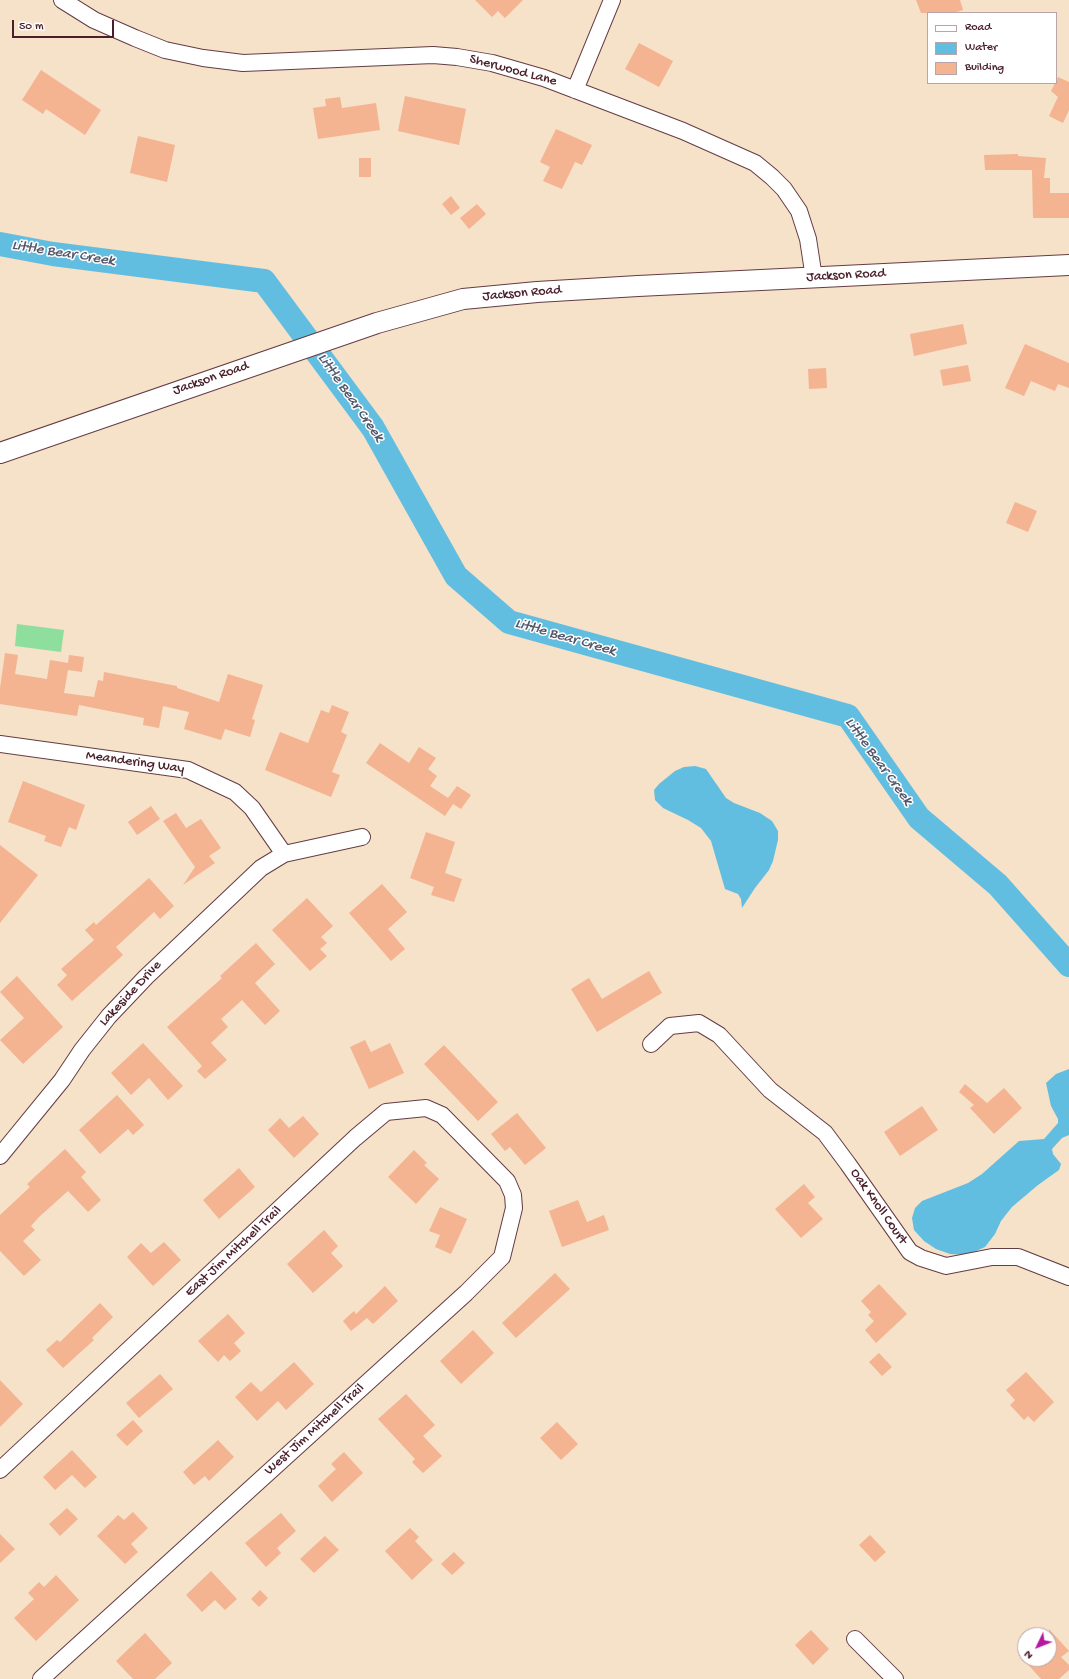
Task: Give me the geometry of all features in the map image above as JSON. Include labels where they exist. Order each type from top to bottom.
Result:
[{"type":"main road","name":"Jackson Road","points":[[0,453],[277,356],[377,323],[463,299],[537,292],[1069,265]]},
{"type":"street","name":"Sherwood Lane","points":[[62,0],[94,20],[135,38],[165,50],[203,58],[243,63],[425,56],[457,57],[492,63],[544,78],[727,149],[755,163],[784,189],[798,211],[808,239],[814,278]]},
{"type":"street","points":[[574,90],[612,0]]},
{"type":"street","name":"Meandering Way","points":[[0,744],[188,770],[235,792],[252,808],[284,854]]},
{"type":"street","name":"Lakeside Drive","points":[[0,1156],[62,1080],[82,1050],[109,1016],[261,868],[284,854],[362,837]]},
{"type":"street","name":"Oak Knoll Court","points":[[652,1044],[670,1026],[699,1023],[719,1035],[770,1090],[825,1133],[910,1252],[921,1258],[946,1266],[992,1257],[1018,1257],[1069,1277]]},
{"type":"street","name":"East Jim Mitchell Trail","points":[[0,1470],[356,1138],[386,1112],[426,1108],[442,1115],[482,1154]]},
{"type":"street","name":"West Jim Mitchell Trail","points":[[40,1679],[466,1293],[502,1257],[512,1219],[513,1195],[507,1180],[482,1154]]},
{"type":"street","points":[[855,1639],[895,1679]]},
{"type":"green space","points":[[17,624],[64,630],[61,652],[15,646]]},
{"type":"water","points":[[695,766],[706,769],[726,798],[734,803],[760,813],[772,821],[778,831],[778,840],[773,861],[769,870],[742,908],[741,899],[738,894],[725,889],[711,841],[701,828],[663,808],[655,800],[654,790],[659,784],[675,771],[684,767]]},
{"type":"water","points":[[1069,1069],[1069,1135],[1062,1138],[1052,1149],[1053,1154],[1061,1164],[1059,1170],[1038,1185],[1012,1207],[1001,1221],[995,1234],[985,1247],[967,1255],[950,1254],[936,1249],[924,1241],[914,1230],[912,1218],[915,1208],[922,1201],[968,1183],[982,1174],[1019,1141],[1044,1139],[1058,1123],[1058,1119],[1051,1106],[1046,1083],[1056,1074]]},
{"type":"building","points":[[475,0],[523,0],[505,18],[498,11],[492,17]]},
{"type":"building","points":[[916,0],[960,0],[963,10],[956,12],[921,13]]},
{"type":"building","points":[[639,43],[673,61],[659,87],[625,69]]},
{"type":"building","points":[[41,70],[101,110],[85,135],[46,109],[43,114],[22,100]]},
{"type":"building","points":[[1058,77],[1069,82],[1069,110],[1063,123],[1049,116],[1058,97],[1051,91],[1054,84],[1057,84]]},
{"type":"building","points":[[405,96],[466,109],[459,145],[398,131]]},
{"type":"building","points":[[340,97],[342,108],[376,103],[380,130],[318,139],[313,108],[326,106],[325,99]]},
{"type":"building","points":[[556,129],[592,145],[582,165],[575,162],[562,189],[543,181],[550,167],[540,162]]},
{"type":"building","points":[[138,136],[175,145],[167,182],[130,173]]},
{"type":"building","points":[[1018,154],[1018,156],[1046,158],[1044,178],[1050,178],[1050,193],[1069,193],[1069,218],[1033,218],[1032,170],[985,170],[984,155]]},
{"type":"building","points":[[359,158],[371,158],[371,177],[359,177]]},
{"type":"building","points":[[451,196],[460,208],[451,215],[442,204]]},
{"type":"building","points":[[477,204],[486,214],[469,229],[460,218]]},
{"type":"building","points":[[963,324],[967,344],[914,356],[910,334]]},
{"type":"building","points":[[1025,344],[1069,363],[1069,388],[1058,384],[1055,391],[1031,381],[1024,396],[1005,388]]},
{"type":"building","points":[[968,365],[971,381],[943,386],[940,370]]},
{"type":"building","points":[[826,368],[827,388],[809,389],[808,369]]},
{"type":"building","points":[[1015,502],[1037,511],[1028,532],[1006,523]]},
{"type":"building","points":[[5,653],[18,655],[15,674],[47,679],[50,660],[68,663],[69,655],[84,657],[82,672],[68,670],[64,693],[94,697],[98,680],[103,681],[104,672],[177,686],[177,688],[219,702],[228,674],[263,685],[252,719],[255,720],[250,737],[225,729],[221,740],[184,729],[189,712],[163,706],[159,728],[143,725],[144,718],[79,705],[77,716],[0,704],[0,688]]},
{"type":"building","points":[[332,705],[349,712],[341,732],[347,735],[332,772],[340,775],[331,797],[265,770],[280,732],[308,743],[321,710],[329,713]]},
{"type":"building","points":[[380,743],[409,763],[419,747],[436,758],[428,769],[437,776],[430,786],[448,798],[457,786],[471,795],[461,809],[453,804],[445,816],[366,763]]},
{"type":"building","points":[[23,781],[85,805],[76,830],[69,827],[61,847],[44,841],[46,836],[8,822]]},
{"type":"building","points":[[151,806],[160,819],[137,835],[128,822]]},
{"type":"building","points":[[176,813],[186,828],[201,819],[221,848],[209,856],[215,863],[183,885],[195,867],[163,821]]},
{"type":"building","points":[[426,832],[455,842],[445,873],[462,879],[454,902],[431,895],[434,887],[410,878]]},
{"type":"building","points":[[0,845],[38,875],[0,923]]},
{"type":"building","points":[[149,878],[174,906],[160,919],[154,912],[116,947],[123,955],[72,1001],[57,985],[67,975],[61,969],[94,940],[85,930],[94,922],[96,925]]},
{"type":"building","points":[[382,884],[407,912],[388,929],[405,949],[391,961],[349,913]]},
{"type":"building","points":[[307,898],[333,926],[321,937],[327,943],[320,949],[327,956],[310,971],[272,930]]},
{"type":"building","points":[[256,943],[275,964],[255,983],[280,1011],[265,1025],[242,1000],[221,1019],[228,1027],[211,1043],[227,1060],[205,1079],[197,1071],[202,1066],[167,1027],[222,978],[220,976]]},
{"type":"building","points":[[649,971],[662,993],[597,1032],[571,989],[589,978],[602,999]]},
{"type":"building","points":[[17,976],[63,1027],[23,1064],[0,1040],[24,1018],[0,992]]},
{"type":"building","points":[[365,1040],[371,1052],[390,1043],[404,1073],[369,1089],[350,1047]]},
{"type":"building","points":[[143,1043],[183,1086],[168,1100],[149,1078],[131,1095],[111,1073]]},
{"type":"building","points":[[444,1045],[498,1102],[478,1121],[424,1064]]},
{"type":"building","points":[[965,1084],[987,1103],[1004,1088],[1022,1108],[994,1134],[970,1108],[974,1105],[959,1092]]},
{"type":"building","points":[[117,1095],[144,1125],[133,1135],[128,1129],[100,1154],[79,1130]]},
{"type":"building","points":[[922,1106],[938,1130],[900,1156],[884,1132]]},
{"type":"building","points":[[517,1113],[546,1148],[525,1165],[510,1147],[505,1151],[491,1134]]},
{"type":"building","points":[[303,1116],[319,1134],[294,1158],[268,1130],[280,1118],[289,1128]]},
{"type":"building","points":[[65,1149],[86,1172],[81,1177],[101,1200],[88,1212],[68,1191],[39,1217],[31,1226],[35,1230],[23,1241],[41,1260],[24,1276],[0,1251],[0,1215],[30,1187],[27,1184]]},
{"type":"building","points":[[414,1150],[427,1163],[424,1165],[439,1179],[416,1204],[388,1177]]},
{"type":"building","points":[[239,1168],[255,1187],[219,1219],[203,1200]]},
{"type":"building","points":[[804,1184],[815,1197],[808,1203],[823,1219],[801,1238],[775,1209]]},
{"type":"building","points":[[578,1200],[587,1222],[604,1215],[609,1230],[562,1247],[549,1211]]},
{"type":"building","points":[[440,1207],[467,1219],[451,1254],[435,1247],[440,1235],[429,1231]]},
{"type":"building","points":[[324,1230],[338,1246],[331,1253],[343,1266],[313,1293],[287,1264]]},
{"type":"building","points":[[164,1242],[181,1260],[153,1286],[127,1257],[141,1243],[151,1253]]},
{"type":"building","points":[[555,1273],[570,1289],[516,1338],[502,1323]]},
{"type":"building","points":[[879,1284],[907,1314],[876,1343],[865,1330],[874,1321],[868,1315],[871,1312],[861,1301]]},
{"type":"building","points":[[385,1286],[398,1301],[373,1324],[367,1318],[351,1331],[343,1321],[354,1311],[356,1314]]},
{"type":"building","points":[[100,1303],[113,1317],[92,1338],[94,1340],[63,1368],[46,1350],[57,1340],[60,1342]]},
{"type":"building","points":[[228,1314],[245,1333],[234,1343],[241,1351],[230,1361],[224,1355],[218,1362],[198,1341]]},
{"type":"building","points":[[473,1330],[494,1353],[461,1384],[440,1361]]},
{"type":"building","points":[[879,1353],[892,1367],[882,1376],[869,1362]]},
{"type":"building","points":[[294,1362],[314,1384],[286,1410],[278,1401],[257,1421],[235,1397],[251,1382],[261,1392]]},
{"type":"building","points":[[1026,1372],[1054,1402],[1034,1422],[1028,1416],[1024,1420],[1010,1405],[1015,1400],[1006,1390]]},
{"type":"building","points":[[160,1374],[173,1389],[139,1418],[126,1403]]},
{"type":"building","points":[[0,1380],[23,1404],[0,1427]]},
{"type":"building","points":[[406,1394],[435,1425],[423,1436],[442,1456],[423,1473],[412,1462],[415,1459],[378,1419]]},
{"type":"building","points":[[133,1420],[143,1431],[127,1446],[116,1435]]},
{"type":"building","points":[[557,1422],[578,1444],[561,1460],[540,1438]]},
{"type":"building","points":[[218,1440],[234,1457],[209,1481],[205,1476],[194,1485],[183,1472]]},
{"type":"building","points":[[72,1450],[97,1477],[85,1488],[72,1475],[55,1490],[43,1477]]},
{"type":"building","points":[[344,1452],[363,1473],[332,1502],[318,1486],[336,1469],[331,1464]]},
{"type":"building","points":[[67,1508],[78,1519],[60,1536],[49,1524]]},
{"type":"building","points":[[133,1512],[148,1528],[131,1544],[138,1552],[125,1564],[97,1536],[118,1515],[124,1520]]},
{"type":"building","points":[[281,1513],[296,1531],[277,1548],[281,1553],[266,1567],[245,1543]]},
{"type":"building","points":[[410,1528],[419,1537],[415,1541],[433,1560],[412,1580],[385,1551]]},
{"type":"building","points":[[0,1534],[15,1549],[0,1563]]},
{"type":"building","points":[[870,1535],[886,1552],[875,1562],[859,1545]]},
{"type":"building","points":[[325,1536],[339,1550],[314,1573],[300,1559]]},
{"type":"building","points":[[454,1552],[465,1563],[452,1575],[441,1564]]},
{"type":"building","points":[[211,1571],[237,1599],[225,1610],[215,1600],[202,1612],[186,1595]]},
{"type":"building","points":[[56,1575],[79,1600],[36,1641],[14,1618],[34,1599],[28,1593],[39,1582],[44,1587]]},
{"type":"building","points":[[260,1590],[268,1598],[259,1607],[251,1599]]},
{"type":"building","points":[[811,1630],[829,1649],[813,1665],[795,1645]]},
{"type":"building","points":[[145,1633],[172,1663],[155,1679],[133,1679],[116,1661]]},
{"type":"building","points":[[1057,1638],[1069,1651],[1061,1657],[1069,1665],[1069,1670],[1059,1679],[1041,1679],[1030,1667],[1057,1667]]},
{"type":"waterway","name":"Little Bear Creek","points":[[0,244],[53,254],[264,281],[373,428],[456,576],[509,622],[848,716],[919,818],[998,885],[1069,965]]}]
